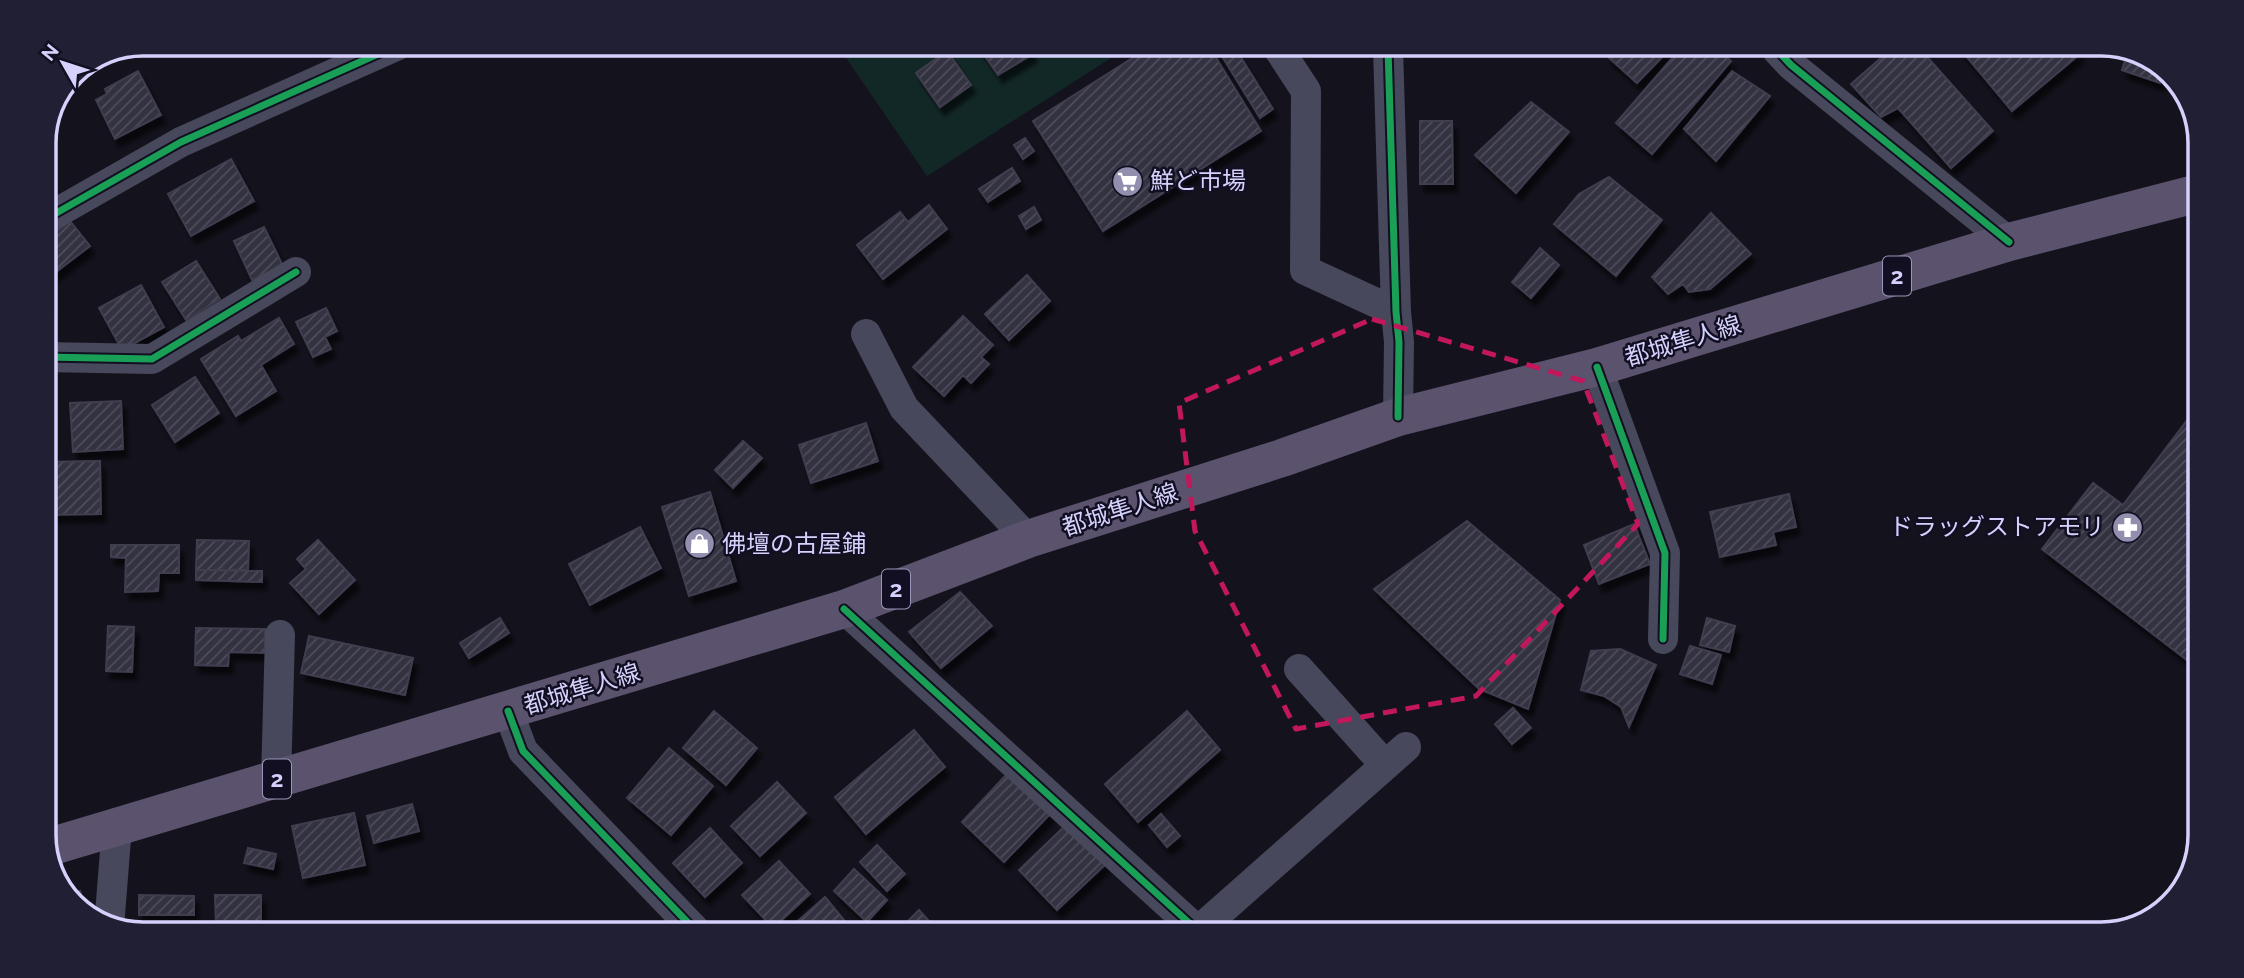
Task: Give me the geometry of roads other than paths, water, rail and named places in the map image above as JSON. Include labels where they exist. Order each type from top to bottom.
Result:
[{"type":"main road","name":"都城隼人線","points":[[57,845],[844,609],[1028,539],[1282,458],[1398,417],[1597,368],[2009,242],[2188,200]]},
{"type":"street","points":[[56,213],[181,142],[373,56]]},
{"type":"street","points":[[1283,56],[1306,91],[1305,270],[1396,312]]},
{"type":"street","points":[[1388,56],[1399,342],[1398,417]]},
{"type":"street","points":[[1783,56],[2009,242]]},
{"type":"street","points":[[56,357],[152,359],[296,272]]},
{"type":"street","points":[[866,334],[904,408],[1028,539]]},
{"type":"street","points":[[1597,368],[1665,553],[1663,639]]},
{"type":"street","points":[[844,609],[1188,922]]},
{"type":"street","points":[[276,780],[280,635]]},
{"type":"street","points":[[1208,922],[1396,756],[1299,669]]},
{"type":"street","points":[[508,711],[523,751],[687,922]]},
{"type":"street","points":[[110,915],[117,826]]},
{"type":"place","name":"鮮ど市場","points":[[1127,181]]},
{"type":"place","name":"ドラッグストアモリ","points":[[2128,527]]},
{"type":"place","name":"佛壇の古屋鋪","points":[[699,544]]}]
